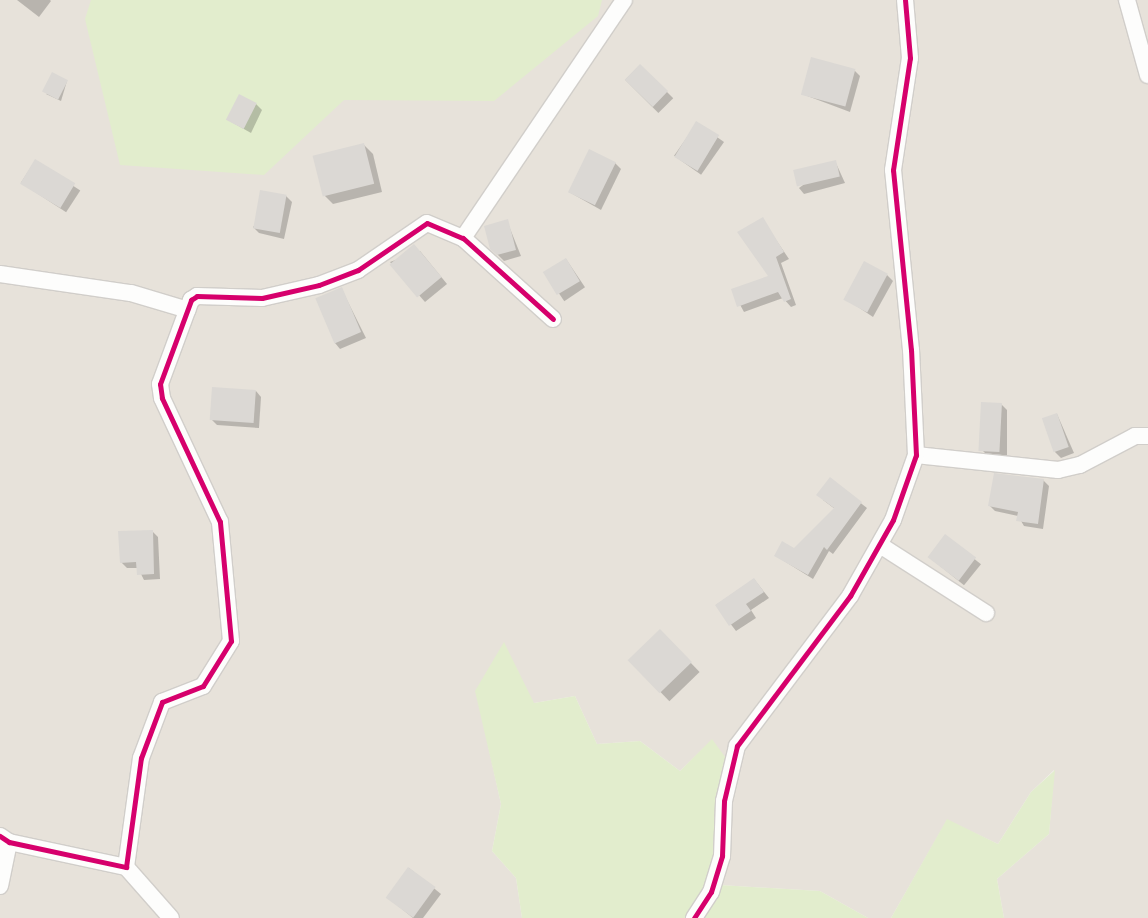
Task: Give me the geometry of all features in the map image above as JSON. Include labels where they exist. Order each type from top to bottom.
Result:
[{"type":"street","points":[[462,238],[624,0]]},
{"type":"street","points":[[694,918],[711,892],[722,856],[724,801],[737,746],[823,636],[880,545],[916,455],[911,350],[894,170],[910,58],[904,0]]},
{"type":"street","points":[[1127,0],[1148,75]]},
{"type":"street","points":[[126,867],[141,758],[162,702],[203,686],[231,641],[220,522],[162,398],[160,384],[188,310],[197,296],[262,298],[319,286],[358,270],[427,223],[462,238],[553,319]]},
{"type":"street","points":[[0,274],[148,296],[188,310]]},
{"type":"street","points":[[916,455],[1058,470],[1080,465],[1135,436],[1148,436]]},
{"type":"street","points":[[880,545],[986,613]]},
{"type":"street","points":[[0,886],[5,839],[126,867],[171,918]]},
{"type":"shaded area","points":[[0,0],[1148,0],[1148,918],[1004,918],[997,879],[1049,834],[1054,770],[1031,792],[998,844],[947,820],[891,918],[868,918],[820,891],[720,885],[712,740],[680,771],[640,741],[597,744],[575,696],[534,703],[476,691],[501,804],[492,851],[516,878],[522,918],[0,918]]},
{"type":"green space","points":[[91,0],[602,0],[598,16],[494,101],[344,100],[264,175],[120,165],[85,19]]},
{"type":"green space","points":[[504,642],[534,703],[575,696],[597,744],[640,741],[680,771],[712,739],[733,768],[720,885],[820,891],[868,918],[522,918],[516,878],[492,851],[501,804],[475,691]]},
{"type":"green space","points":[[1055,770],[1049,834],[997,879],[1004,918],[891,918],[947,819],[998,844],[1031,792]]},
{"type":"building","points":[[811,57],[855,69],[845,107],[801,95]]},
{"type":"building","points":[[640,64],[668,91],[653,107],[625,80]]},
{"type":"building","points":[[52,72],[68,80],[58,100],[42,92]]},
{"type":"building","points":[[239,94],[257,103],[244,129],[226,120]]},
{"type":"building","points":[[696,121],[719,135],[698,171],[674,157]]},
{"type":"building","points":[[364,143],[374,184],[323,197],[313,156]]},
{"type":"building","points":[[589,149],[616,162],[595,205],[568,192]]},
{"type":"building","points":[[35,159],[75,183],[60,208],[20,184]]},
{"type":"building","points":[[836,160],[840,177],[797,186],[793,170]]},
{"type":"building","points":[[260,190],[287,195],[280,233],[253,228]]},
{"type":"building","points":[[763,217],[784,252],[776,257],[791,299],[784,302],[778,292],[737,307],[731,289],[768,276],[737,232]]},
{"type":"building","points":[[508,219],[516,250],[497,255],[490,249],[484,226]]},
{"type":"building","points":[[414,244],[442,277],[417,298],[389,265]]},
{"type":"building","points":[[566,258],[580,281],[557,295],[543,272]]},
{"type":"building","points":[[864,261],[888,274],[867,313],[843,300]]},
{"type":"building","points":[[342,287],[361,332],[334,343],[315,298]]},
{"type":"building","points":[[212,387],[256,390],[254,423],[210,420]]},
{"type":"building","points":[[981,402],[1002,403],[999,452],[978,451]]},
{"type":"building","points":[[1057,413],[1069,447],[1054,452],[1042,418]]},
{"type":"building","points":[[994,473],[1044,479],[1038,524],[1016,521],[1018,512],[988,506]]},
{"type":"building","points":[[830,477],[862,502],[827,550],[824,547],[808,575],[774,556],[782,541],[794,548],[834,508],[816,495]]},
{"type":"building","points":[[153,530],[154,574],[137,575],[136,562],[120,563],[118,531]]},
{"type":"building","points":[[945,534],[976,557],[959,581],[928,557]]},
{"type":"building","points":[[754,578],[764,592],[746,604],[751,611],[729,626],[715,605]]},
{"type":"building","points":[[660,629],[692,662],[660,693],[628,660]]},
{"type":"building","points":[[408,867],[436,887],[413,918],[386,898]]},
{"type":"cycle path","points":[[694,918],[711,892],[722,856],[724,801],[737,746],[850,596],[893,520],[916,455],[911,350],[893,170],[910,58],[905,0]]},
{"type":"cycle path","points":[[0,836],[9,842],[126,867],[141,758],[162,702],[203,686],[231,641],[220,522],[162,398],[160,384],[191,300],[197,296],[262,298],[319,285],[358,270],[427,223],[463,238],[553,319]]}]
